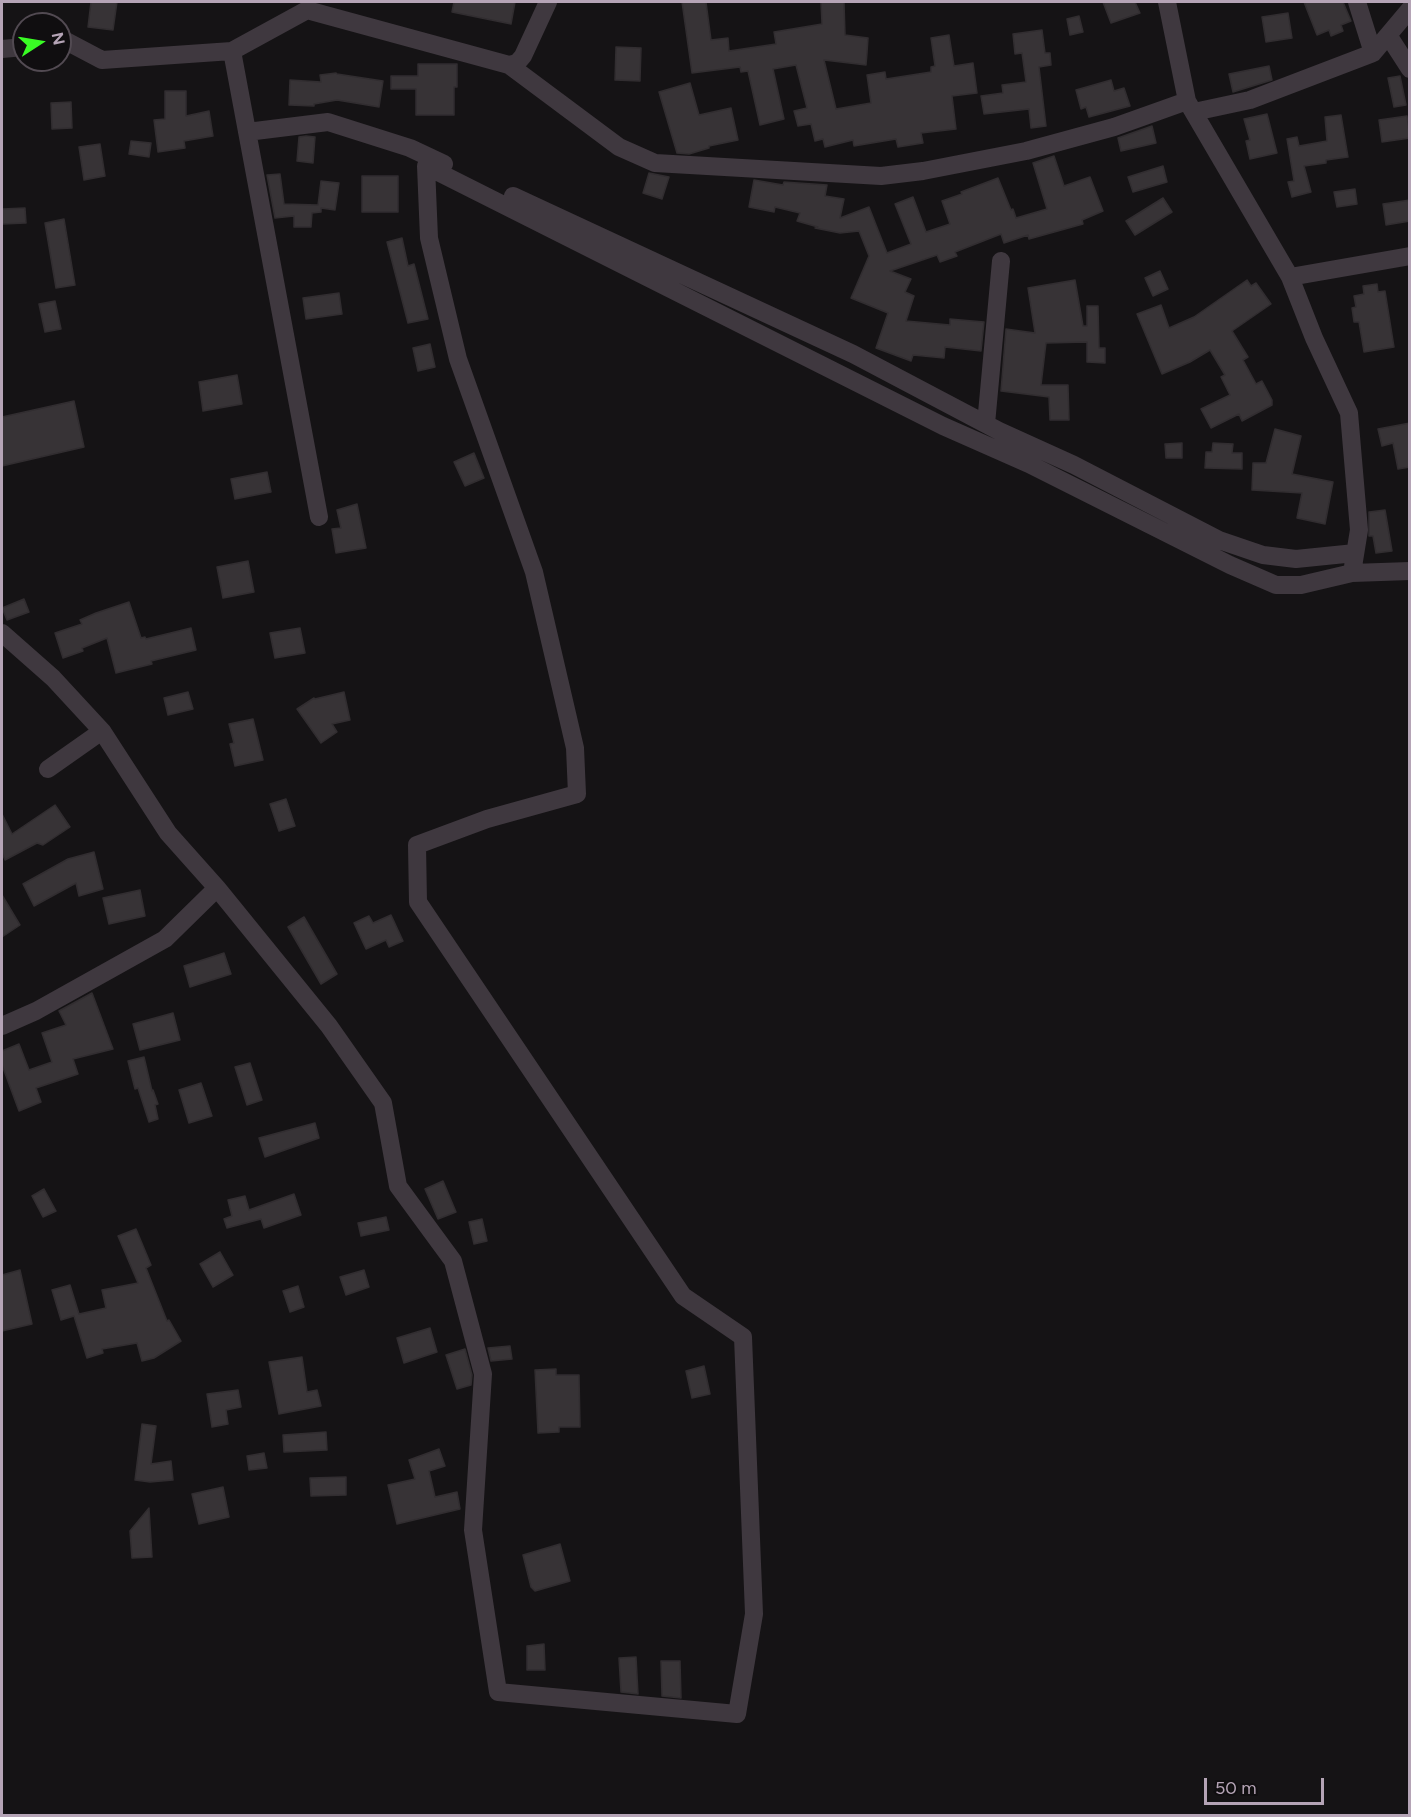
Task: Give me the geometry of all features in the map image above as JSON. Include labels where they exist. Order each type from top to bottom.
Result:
[{"type":"street","points":[[508,65],[517,63],[523,56],[548,2]]},
{"type":"street","points":[[1167,2],[1190,107],[1290,277],[1314,338],[1349,413],[1359,530],[1352,573]]},
{"type":"street","points":[[1356,2],[1373,52]]},
{"type":"street","points":[[72,44],[102,60],[232,51],[308,6],[508,65],[620,147],[656,163],[881,177],[1026,151],[1190,107],[1250,100],[1373,52],[1410,9]]},
{"type":"street","points":[[1388,35],[1410,69]]},
{"type":"street","points":[[232,51],[319,517]]},
{"type":"street","points":[[247,132],[328,123],[410,148],[854,354],[986,424],[1074,465],[1219,540],[1263,555],[1296,559],[1355,553]]},
{"type":"street","points":[[2,633],[53,678],[102,731],[168,833],[217,888],[329,1026],[383,1103],[398,1186],[453,1261],[483,1374],[472,1530],[498,1692],[737,1714],[754,1614],[743,1337],[683,1296],[418,902],[417,845],[487,819],[577,794],[575,748],[534,572],[458,359],[429,238],[426,166],[943,426],[1029,464],[1230,565],[1276,585],[1301,585],[1352,573],[1410,571]]},
{"type":"street","points":[[1290,277],[1410,256]]},
{"type":"street","points":[[986,424],[1001,261]]},
{"type":"street","points":[[48,769],[102,731]]},
{"type":"street","points":[[2,1026],[36,1011],[165,939],[217,888]]},
{"type":"building","points":[[91,2],[117,2],[113,30],[88,27]]},
{"type":"building","points":[[454,2],[515,2],[511,24],[452,12]]},
{"type":"building","points":[[682,2],[706,2],[711,40],[728,38],[729,51],[776,44],[774,32],[822,24],[821,2],[844,2],[845,35],[868,38],[867,53],[866,65],[824,60],[836,109],[871,103],[867,75],[885,72],[886,79],[931,72],[931,67],[935,66],[931,38],[949,35],[954,66],[973,63],[977,93],[952,96],[956,129],[921,133],[923,143],[898,147],[896,139],[854,146],[853,140],[825,147],[823,139],[815,141],[811,124],[798,126],[794,111],[807,108],[796,65],[773,69],[784,119],[760,125],[748,71],[741,72],[740,67],[692,73]]},
{"type":"building","points":[[1103,2],[1135,2],[1140,13],[1111,23]]},
{"type":"building","points":[[1304,2],[1343,2],[1351,21],[1341,25],[1343,31],[1331,36],[1329,30],[1317,35]]},
{"type":"building","points":[[1288,13],[1292,38],[1266,42],[1262,17]]},
{"type":"building","points":[[1079,16],[1083,32],[1070,35],[1067,19]]},
{"type":"building","points":[[1042,30],[1045,53],[1050,53],[1051,65],[1039,67],[1046,126],[1031,128],[1029,109],[984,114],[981,96],[1003,93],[1002,85],[1026,82],[1022,53],[1015,54],[1013,34]]},
{"type":"building","points":[[616,47],[641,48],[640,81],[615,80]]},
{"type":"building","points":[[418,64],[457,64],[454,115],[416,115],[416,89],[391,89],[391,76],[418,76]]},
{"type":"building","points":[[1269,66],[1272,80],[1233,92],[1229,74]]},
{"type":"building","points":[[336,73],[383,81],[379,107],[337,100],[314,104],[314,106],[289,105],[290,80],[321,82],[320,75]]},
{"type":"building","points":[[1400,76],[1406,105],[1394,107],[1388,78]]},
{"type":"building","points":[[1111,80],[1114,91],[1124,88],[1130,106],[1089,117],[1086,107],[1081,109],[1076,90]]},
{"type":"building","points":[[690,83],[699,115],[731,108],[738,140],[709,146],[709,148],[689,154],[677,153],[659,92]]},
{"type":"building","points":[[165,91],[186,91],[186,116],[209,111],[213,136],[184,141],[185,148],[158,152],[154,120],[165,119]]},
{"type":"building","points":[[71,102],[72,128],[52,129],[51,103]]},
{"type":"building","points":[[1267,114],[1277,153],[1250,159],[1246,141],[1250,140],[1244,119]]},
{"type":"building","points":[[1341,115],[1348,157],[1304,166],[1311,192],[1292,197],[1288,182],[1294,181],[1287,139],[1297,137],[1299,146],[1327,141],[1325,117]]},
{"type":"building","points":[[1407,116],[1410,138],[1382,142],[1379,120]]},
{"type":"building","points":[[1152,126],[1156,143],[1121,151],[1118,138]]},
{"type":"building","points":[[299,137],[315,137],[313,163],[297,161]]},
{"type":"building","points":[[131,141],[151,143],[149,157],[129,154]]},
{"type":"building","points":[[100,144],[105,176],[84,180],[79,147]]},
{"type":"building","points":[[1054,156],[1064,186],[1090,177],[1103,211],[1082,220],[1083,224],[1029,239],[1028,235],[1004,243],[1001,234],[955,252],[957,256],[940,262],[937,255],[890,271],[911,279],[905,292],[914,296],[906,321],[950,325],[950,319],[984,322],[981,351],[945,347],[944,358],[913,355],[911,361],[876,348],[888,313],[851,298],[869,256],[859,231],[840,233],[815,228],[818,227],[797,221],[800,213],[775,207],[774,212],[749,207],[754,180],[783,185],[784,182],[827,185],[825,196],[844,199],[840,218],[869,207],[887,253],[911,244],[895,204],[913,197],[926,232],[950,224],[942,201],[998,178],[1016,218],[1047,209],[1033,163]]},
{"type":"building","points":[[1163,166],[1167,182],[1133,192],[1128,177]]},
{"type":"building","points":[[649,173],[669,177],[662,199],[643,193]]},
{"type":"building","points":[[280,174],[284,204],[318,205],[321,181],[339,183],[335,210],[321,208],[321,212],[312,213],[311,227],[294,227],[294,216],[275,218],[267,175]]},
{"type":"building","points":[[362,176],[398,176],[398,212],[362,212]]},
{"type":"building","points":[[1355,189],[1357,204],[1337,207],[1334,192]]},
{"type":"building","points":[[1163,198],[1172,212],[1135,235],[1126,221]]},
{"type":"building","points":[[1410,200],[1410,221],[1386,225],[1383,204]]},
{"type":"building","points":[[25,208],[26,223],[2,224],[2,209]]},
{"type":"building","points":[[64,219],[75,285],[56,288],[45,223]]},
{"type":"building","points":[[402,238],[408,266],[414,264],[428,319],[408,323],[387,242]]},
{"type":"building","points":[[1160,271],[1168,289],[1153,296],[1145,278]]},
{"type":"building","points":[[1075,280],[1083,326],[1087,326],[1087,306],[1098,306],[1099,348],[1105,348],[1105,363],[1087,362],[1087,342],[1046,343],[1041,385],[1068,385],[1069,420],[1050,420],[1049,397],[1001,391],[1006,329],[1035,333],[1028,288]]},
{"type":"building","points":[[1247,280],[1251,286],[1256,283],[1271,304],[1232,331],[1248,357],[1243,360],[1256,384],[1262,381],[1272,400],[1272,405],[1242,421],[1239,414],[1211,428],[1201,409],[1230,395],[1221,377],[1225,375],[1210,350],[1162,374],[1137,314],[1161,305],[1169,328],[1194,317]]},
{"type":"building","points":[[1377,284],[1378,292],[1385,291],[1394,347],[1364,352],[1359,322],[1354,322],[1352,308],[1356,307],[1354,296],[1364,294],[1363,286]]},
{"type":"building","points":[[339,293],[342,314],[306,319],[303,298]]},
{"type":"building","points":[[55,301],[61,329],[45,332],[39,304]]},
{"type":"building","points":[[430,344],[435,367],[418,371],[413,348]]},
{"type":"building","points":[[237,375],[242,404],[203,411],[199,382]]},
{"type":"building","points":[[74,401],[84,447],[2,466],[2,417]]},
{"type":"building","points":[[1410,423],[1410,467],[1398,469],[1393,443],[1382,446],[1378,429]]},
{"type":"building","points":[[1275,429],[1301,436],[1292,474],[1333,482],[1325,524],[1297,518],[1302,493],[1252,490],[1253,463],[1266,463]]},
{"type":"building","points":[[1182,443],[1182,458],[1166,458],[1165,444]]},
{"type":"building","points":[[1213,443],[1233,444],[1232,453],[1242,453],[1242,469],[1205,468],[1206,452],[1212,452]]},
{"type":"building","points":[[474,453],[484,478],[465,486],[454,462]]},
{"type":"building","points":[[267,472],[271,492],[235,499],[231,479]]},
{"type":"building","points":[[357,504],[366,548],[336,553],[332,529],[341,528],[337,510]]},
{"type":"building","points":[[1385,510],[1392,551],[1376,553],[1373,536],[1369,536],[1369,512]]},
{"type":"building","points":[[248,561],[254,592],[223,598],[217,567]]},
{"type":"building","points":[[24,599],[29,612],[7,620],[2,608]]},
{"type":"building","points":[[129,602],[141,638],[146,639],[191,628],[196,650],[151,661],[152,664],[116,673],[107,638],[82,648],[83,651],[63,658],[55,633],[82,624],[80,620],[96,613]]},
{"type":"building","points":[[300,628],[305,653],[275,658],[270,633]]},
{"type":"building","points":[[188,692],[193,709],[168,715],[164,698]]},
{"type":"building","points":[[344,692],[350,720],[332,724],[337,732],[321,743],[297,709],[314,698]]},
{"type":"building","points":[[253,719],[263,760],[235,766],[230,744],[234,743],[229,724]]},
{"type":"building","points":[[286,799],[295,826],[279,831],[270,804]]},
{"type":"building","points":[[55,805],[70,827],[43,845],[37,843],[5,860],[2,853],[2,814],[12,834]]},
{"type":"building","points":[[94,852],[103,889],[79,896],[76,883],[34,906],[23,884],[68,859]]},
{"type":"building","points":[[140,890],[145,916],[109,924],[103,898]]},
{"type":"building","points":[[2,895],[20,925],[2,937]]},
{"type":"building","points":[[391,915],[403,941],[389,947],[386,940],[366,949],[354,923],[369,916],[373,923]]},
{"type":"building","points":[[304,917],[337,974],[321,984],[288,927]]},
{"type":"building","points":[[224,953],[231,974],[190,987],[184,966]]},
{"type":"building","points":[[92,993],[113,1049],[73,1059],[78,1074],[36,1088],[41,1102],[19,1111],[2,1065],[2,1051],[19,1044],[29,1070],[52,1062],[42,1033],[66,1025],[59,1011]]},
{"type":"building","points":[[173,1013],[180,1040],[140,1050],[133,1024]]},
{"type":"building","points":[[144,1057],[152,1091],[158,1104],[155,1105],[158,1119],[149,1122],[138,1088],[135,1089],[128,1061]]},
{"type":"building","points":[[250,1063],[262,1100],[247,1105],[235,1067]]},
{"type":"building","points":[[201,1083],[212,1116],[189,1123],[179,1090]]},
{"type":"building","points":[[315,1123],[319,1138],[265,1157],[259,1138]]},
{"type":"building","points":[[443,1181],[456,1212],[438,1219],[425,1189]]},
{"type":"building","points":[[44,1189],[56,1211],[43,1217],[32,1196]]},
{"type":"building","points":[[294,1194],[301,1215],[264,1228],[261,1219],[227,1228],[224,1219],[232,1216],[228,1200],[245,1196],[249,1210]]},
{"type":"building","points":[[386,1217],[389,1230],[361,1236],[358,1223]]},
{"type":"building","points":[[482,1219],[487,1241],[474,1244],[469,1222]]},
{"type":"building","points":[[136,1229],[151,1265],[146,1268],[167,1321],[169,1320],[181,1341],[154,1358],[142,1361],[137,1343],[102,1349],[103,1353],[87,1358],[74,1316],[61,1320],[52,1290],[70,1285],[79,1314],[106,1308],[102,1290],[138,1283],[118,1236]]},
{"type":"building","points":[[220,1252],[233,1275],[213,1287],[200,1264]]},
{"type":"building","points":[[20,1270],[32,1324],[2,1331],[2,1275]]},
{"type":"building","points":[[364,1270],[369,1287],[346,1295],[340,1277]]},
{"type":"building","points":[[298,1286],[304,1307],[290,1312],[283,1291]]},
{"type":"building","points":[[430,1328],[437,1352],[404,1363],[397,1338]]},
{"type":"building","points":[[510,1346],[512,1359],[491,1361],[488,1348]]},
{"type":"building","points":[[465,1349],[472,1375],[471,1385],[457,1389],[446,1355]]},
{"type":"building","points":[[302,1357],[307,1392],[317,1390],[321,1406],[279,1414],[269,1362]]},
{"type":"building","points":[[704,1366],[710,1394],[692,1398],[686,1371]]},
{"type":"building","points":[[556,1369],[556,1375],[579,1375],[580,1427],[559,1427],[559,1432],[538,1433],[535,1370]]},
{"type":"building","points":[[238,1390],[241,1407],[226,1410],[228,1424],[212,1427],[207,1394]]},
{"type":"building","points":[[142,1424],[156,1426],[151,1464],[171,1461],[173,1480],[150,1482],[135,1480]]},
{"type":"building","points":[[326,1432],[327,1450],[284,1452],[283,1435]]},
{"type":"building","points":[[439,1449],[445,1466],[429,1471],[435,1497],[457,1492],[460,1509],[397,1524],[388,1485],[415,1479],[409,1460]]},
{"type":"building","points":[[264,1453],[267,1468],[249,1470],[247,1456]]},
{"type":"building","points":[[346,1477],[346,1495],[311,1496],[310,1478]]},
{"type":"building","points":[[223,1487],[229,1517],[199,1524],[192,1494]]},
{"type":"building","points":[[149,1508],[152,1557],[132,1558],[130,1531]]},
{"type":"building","points":[[560,1544],[570,1581],[535,1591],[531,1587],[523,1555]]},
{"type":"building","points":[[544,1644],[545,1670],[527,1670],[527,1646]]},
{"type":"building","points":[[636,1657],[638,1694],[621,1692],[619,1658]]},
{"type":"building","points":[[661,1661],[680,1661],[681,1698],[662,1696]]}]
